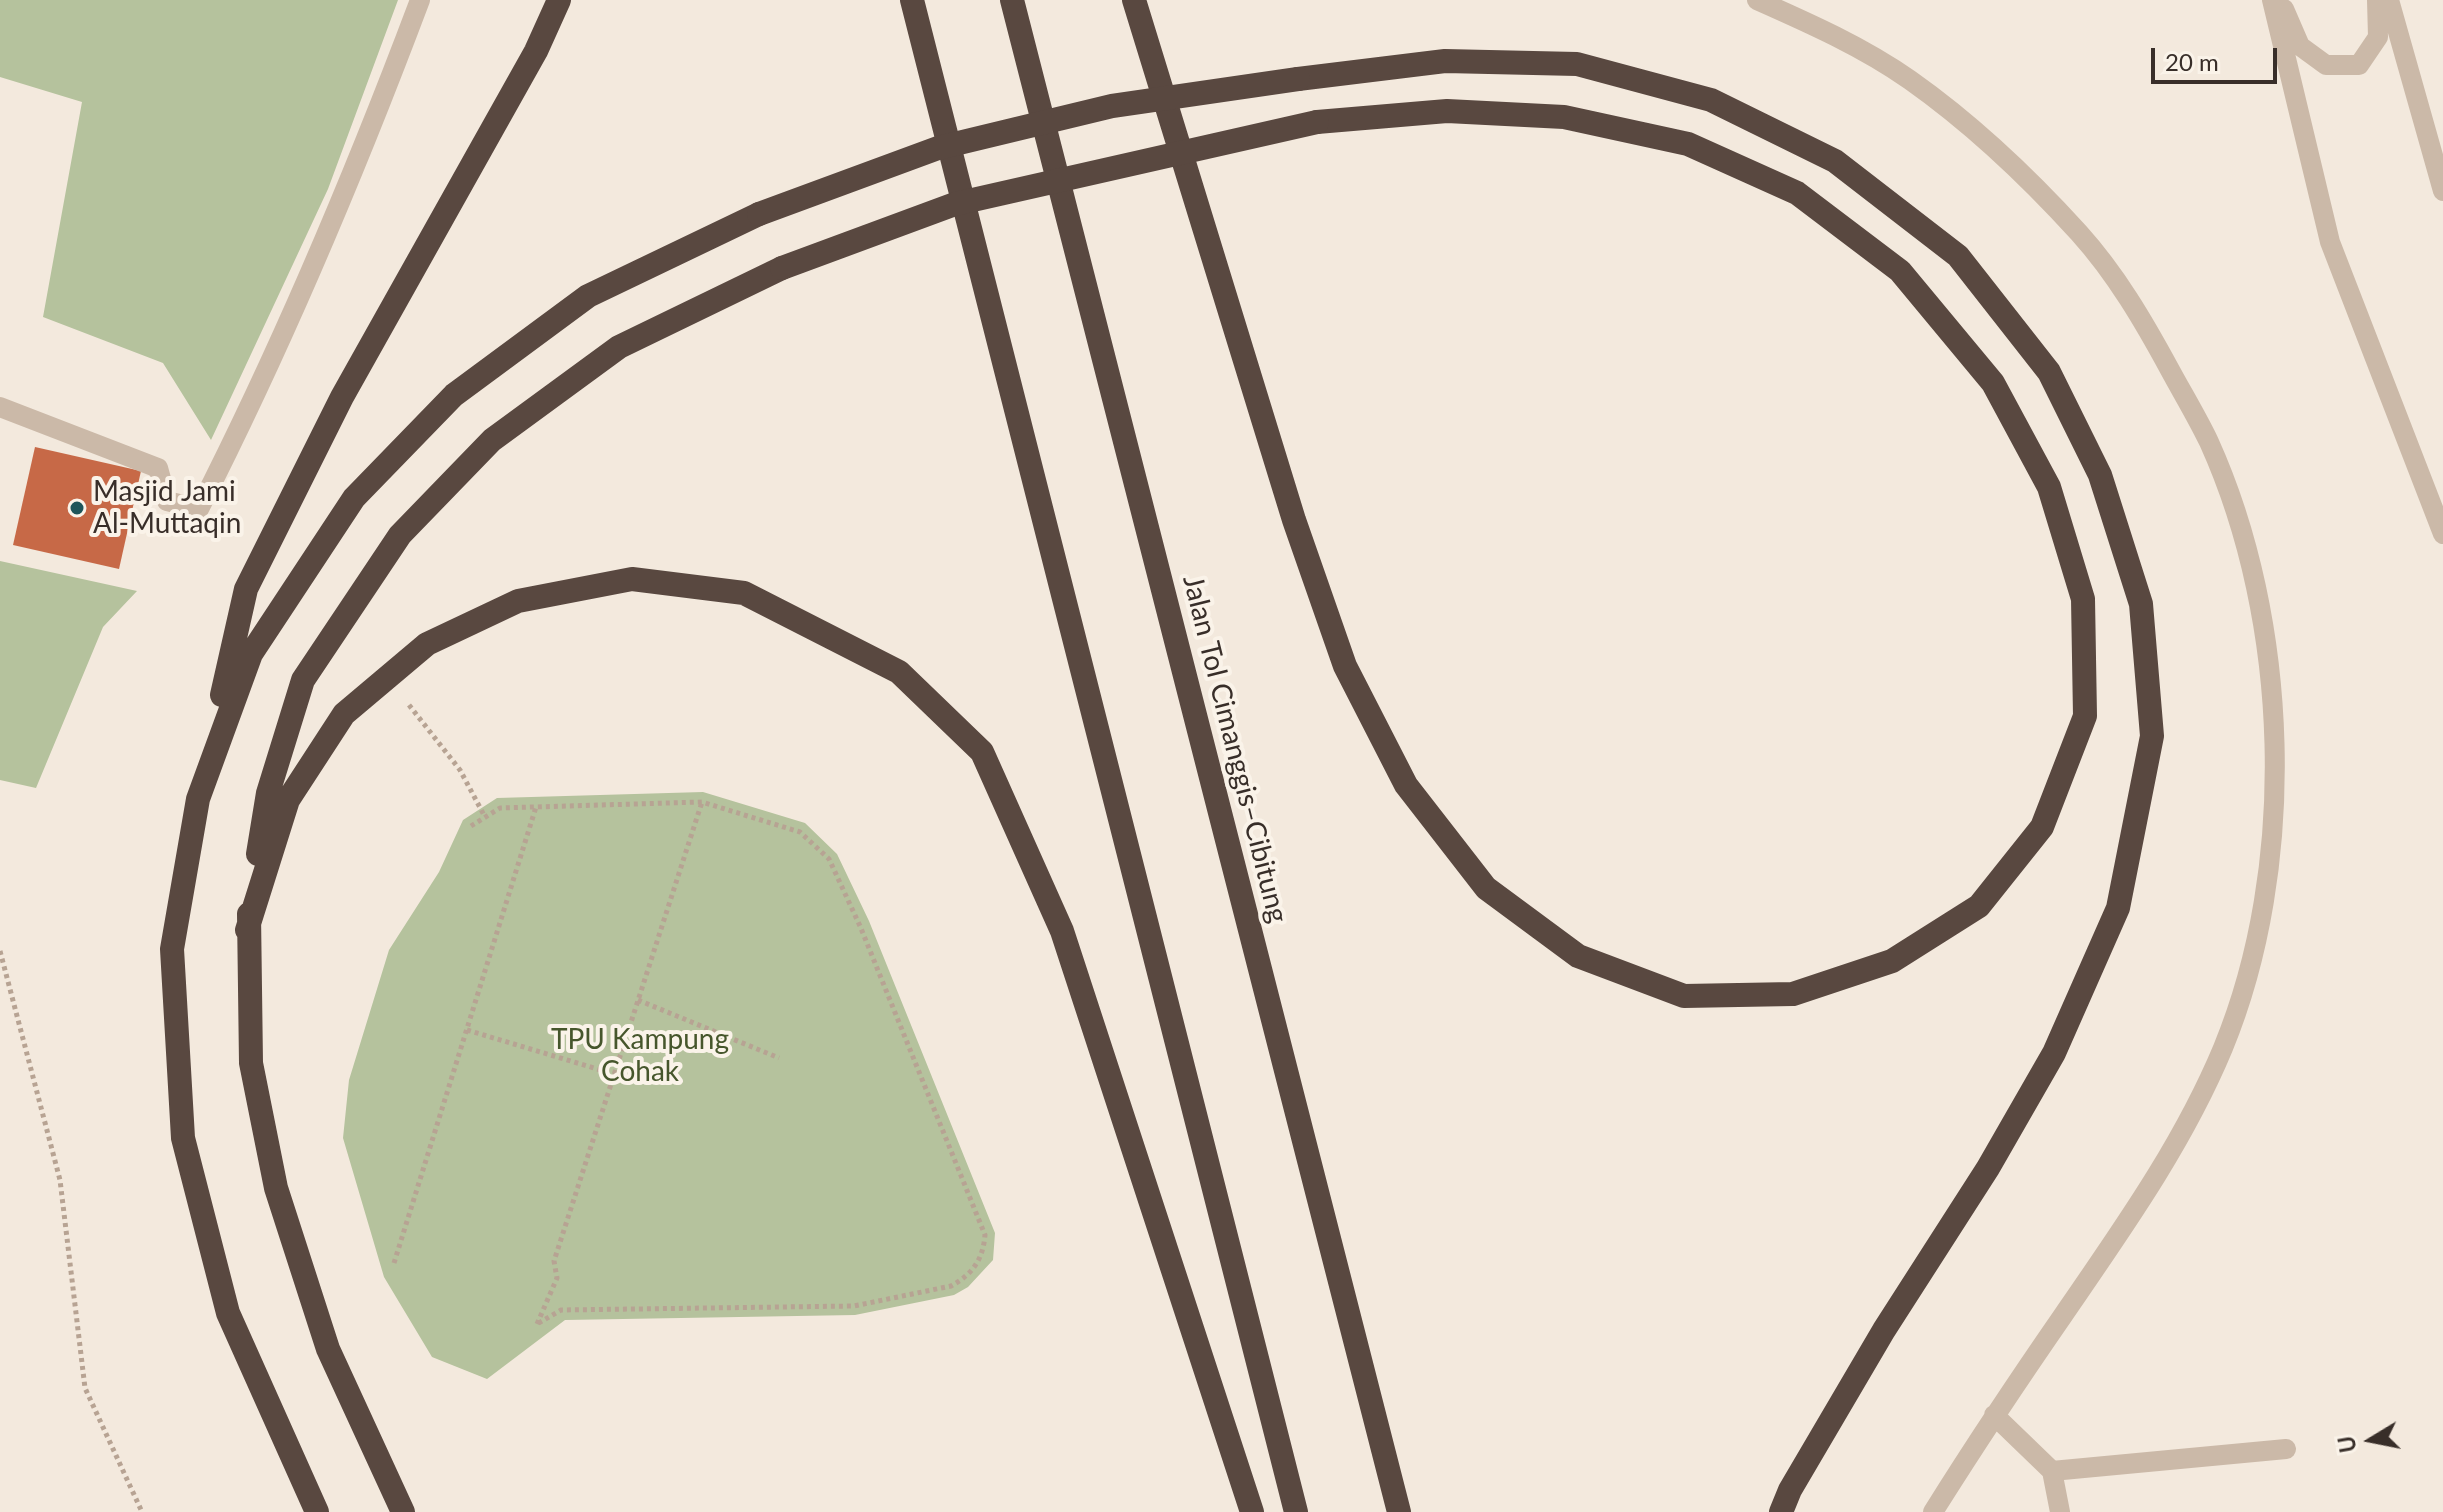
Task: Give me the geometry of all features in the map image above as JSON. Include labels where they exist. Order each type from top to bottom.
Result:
[{"type":"highway","points":[[317,1512],[228,1313],[183,1138],[172,949],[198,799],[246,589],[342,397],[536,51],[559,0]]},
{"type":"highway","points":[[912,0],[1296,1512]]},
{"type":"highway","name":"Jalan Tol Cimanggis–Cibitung","points":[[1012,0],[1399,1512]]},
{"type":"highway","points":[[403,1512],[328,1349],[276,1188],[251,1063],[247,930],[268,793],[303,680],[400,535],[492,440],[619,347],[782,268],[955,204],[1317,122],[1447,111],[1564,117],[1688,144],[1797,193],[1900,271],[1993,383],[2049,487],[2083,599],[2085,716],[2042,827],[1979,906],[1892,961],[1793,994],[1684,996],[1578,956],[1486,888],[1406,785],[1345,666],[1294,520],[1134,0]]},
{"type":"highway","points":[[198,799],[251,654],[354,498],[454,395],[588,296],[759,214],[938,148],[1112,106],[1445,61],[1577,64],[1711,100],[1835,161],[1958,256],[2049,372],[2100,475],[2141,604],[2152,736],[2118,908],[2054,1053],[1988,1168],[1884,1330],[1790,1490],[1781,1512]]},
{"type":"highway","points":[[247,930],[288,800],[344,714],[427,644],[518,601],[632,579],[744,593],[899,672],[982,752],[1062,931],[1252,1512]]},
{"type":"street","points":[[0,407],[158,468],[167,501],[199,509],[246,416],[367,140],[420,0]]},
{"type":"street","points":[[1757,0],[1819,27],[1909,80],[1995,151],[2081,235],[2139,312],[2210,444],[2244,542],[2265,645],[2276,739],[2270,864],[2256,953],[2223,1047],[2177,1143],[1994,1415],[1933,1512]]},
{"type":"street","points":[[2272,0],[2330,242],[2443,534]]},
{"type":"street","points":[[2279,0],[2300,46],[2326,65],[2359,65],[2378,37],[2377,0]]},
{"type":"street","points":[[2389,0],[2443,191]]},
{"type":"street","points":[[1994,1415],[2052,1471],[2060,1512]]},
{"type":"street","points":[[2052,1471],[2286,1449]]},
{"type":"path","points":[[409,705],[460,770],[485,817]]},
{"type":"path","points":[[471,826],[500,808],[702,802],[800,832],[829,859],[985,1235],[983,1256],[963,1280],[951,1286],[854,1306],[561,1310],[537,1324],[557,1278],[554,1261],[702,802]]},
{"type":"path","points":[[394,1263],[536,807]]},
{"type":"path","points":[[0,951],[60,1180],[85,1388],[142,1512]]},
{"type":"path","points":[[638,1000],[779,1058]]},
{"type":"path","points":[[467,1030],[614,1074]]},
{"type":"green space","points":[[0,0],[398,0],[328,189],[211,440],[163,363],[43,317],[82,102],[0,77]]},
{"type":"green space","points":[[0,561],[137,591],[103,627],[36,788],[0,780]]},
{"type":"green space","name":"TPU Kampung Cohak","points":[[703,792],[805,823],[837,854],[869,921],[995,1233],[993,1260],[968,1287],[954,1295],[855,1315],[565,1320],[487,1379],[432,1357],[384,1277],[343,1138],[349,1080],[389,950],[439,872],[463,820],[497,798]]},
{"type":"building","name":"Masjid Jami Al-Muttaqin","points":[[35,447],[141,471],[119,569],[13,545]]},
{"type":"place","name":"Masjid Jami Al-Muttaqin","points":[[77,508]]}]
